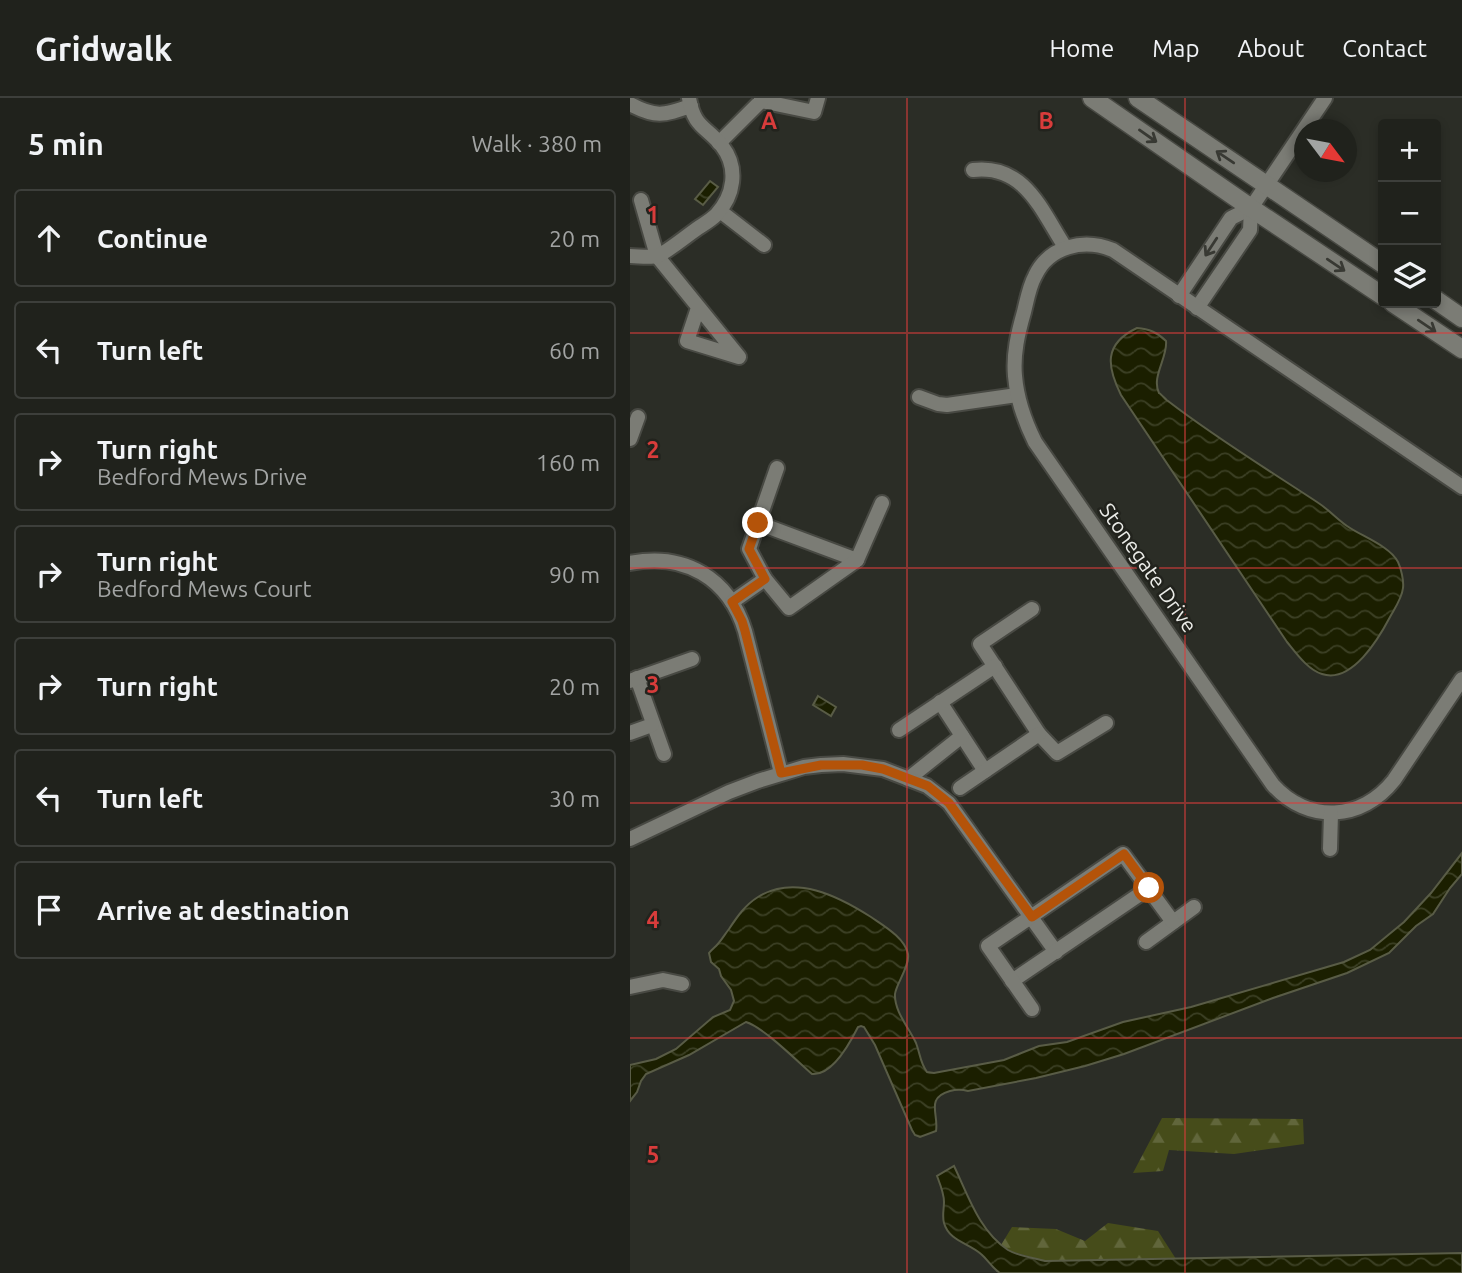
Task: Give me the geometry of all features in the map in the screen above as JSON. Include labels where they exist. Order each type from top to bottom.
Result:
[{"type":"street","points":[[719,142],[761,100],[814,113],[818,98]]},
{"type":"street","points":[[1092,98],[1378,293]]},
{"type":"street","points":[[1138,98],[1378,261]]},
{"type":"street","points":[[1180,296],[1231,218],[1251,208],[1325,98]]},
{"type":"street","points":[[630,104],[642,111],[664,115],[690,102],[699,124],[719,142],[729,158],[733,177],[730,195],[714,217],[657,256],[630,256]]},
{"type":"street","points":[[973,170],[1002,172],[1020,181],[1033,196],[1065,247],[1084,243],[1113,250],[1462,487]]},
{"type":"street","points":[[641,200],[657,256],[698,308]]},
{"type":"street","points":[[1197,308],[1250,230],[1251,208]]},
{"type":"street","points":[[720,211],[764,245]]},
{"type":"street","name":"Stonegate Drive","points":[[1065,247],[1039,268],[1031,285],[1018,331],[1014,373],[1017,395],[1026,423],[1035,442],[1279,792],[1312,811],[1331,813],[1355,809],[1372,801],[1387,789],[1462,678]]},
{"type":"street","points":[[1441,303],[1462,317]]},
{"type":"street","points":[[1400,308],[1462,349]]},
{"type":"street","points":[[919,397],[947,405],[1017,395]]},
{"type":"street","points":[[630,439],[638,418]]},
{"type":"street","points":[[777,468],[749,549],[765,579],[789,608],[857,560],[882,503]]},
{"type":"street","points":[[758,523],[857,560]]},
{"type":"street","points":[[630,563],[651,560],[692,568],[719,586],[732,602],[745,631],[781,773]]},
{"type":"street","points":[[732,602],[765,579]]},
{"type":"street","points":[[1032,609],[980,644],[1039,734],[1057,753],[1106,723]]},
{"type":"street","points":[[664,754],[634,680],[692,659]]},
{"type":"street","points":[[899,730],[995,666]]},
{"type":"street","points":[[940,702],[985,771]]},
{"type":"street","points":[[630,733],[652,725]]},
{"type":"street","points":[[960,788],[1039,734]]},
{"type":"street","points":[[908,779],[962,736]]},
{"type":"street","points":[[630,839],[729,792],[781,773],[804,767],[844,764],[883,769],[928,786],[949,803],[1056,952]]},
{"type":"street","points":[[1329,849],[1331,813]]},
{"type":"street","points":[[1031,1009],[988,946],[1124,854],[1173,922]]},
{"type":"street","points":[[1012,981],[1149,888]]},
{"type":"street","points":[[1146,942],[1194,907]]},
{"type":"street","points":[[630,987],[663,980],[682,984]]},
{"type":"green space","points":[[1162,1118],[1303,1119],[1304,1144],[1234,1154],[1169,1150],[1163,1171],[1133,1173]]},
{"type":"green space","points":[[1108,1223],[1158,1231],[1176,1259],[1045,1261],[1010,1251],[1001,1245],[1012,1227],[1056,1229],[1085,1241]]},
{"type":"water","points":[[710,181],[718,187],[703,205],[695,199]]},
{"type":"water","points":[[1137,328],[1153,332],[1166,341],[1157,387],[1166,400],[1321,505],[1347,526],[1382,546],[1398,562],[1403,585],[1398,603],[1372,647],[1354,666],[1333,675],[1322,674],[1303,661],[1287,642],[1121,395],[1113,375],[1111,357],[1118,341]]},
{"type":"water","points":[[818,696],[836,707],[831,716],[813,705]]},
{"type":"water","points":[[1462,853],[1462,874],[1433,914],[1416,926],[1389,953],[1347,973],[1124,1054],[1036,1078],[942,1094],[935,1102],[936,1131],[920,1137],[912,1130],[875,1045],[861,1026],[833,1064],[826,1070],[812,1074],[770,1037],[746,1022],[689,1055],[646,1074],[630,1101],[630,1065],[656,1059],[676,1049],[713,1017],[730,1010],[734,1001],[731,990],[719,969],[711,962],[709,953],[745,907],[772,890],[801,888],[831,895],[888,928],[903,943],[908,959],[895,1000],[916,1043],[921,1062],[927,1072],[934,1073],[1004,1060],[1039,1046],[1067,1042],[1123,1022],[1191,1007],[1344,962],[1370,950],[1404,922]]},
{"type":"water","points":[[954,1166],[975,1212],[989,1233],[1012,1252],[1045,1261],[1462,1253],[1462,1273],[1000,1273],[976,1250],[950,1234],[944,1223],[943,1195],[937,1176]]},
{"type":"route","points":[[758,523],[749,549],[765,579],[732,602],[745,631],[781,773],[821,765],[862,765],[883,769],[928,786],[949,803],[1032,917],[1124,854],[1149,888]]}]
